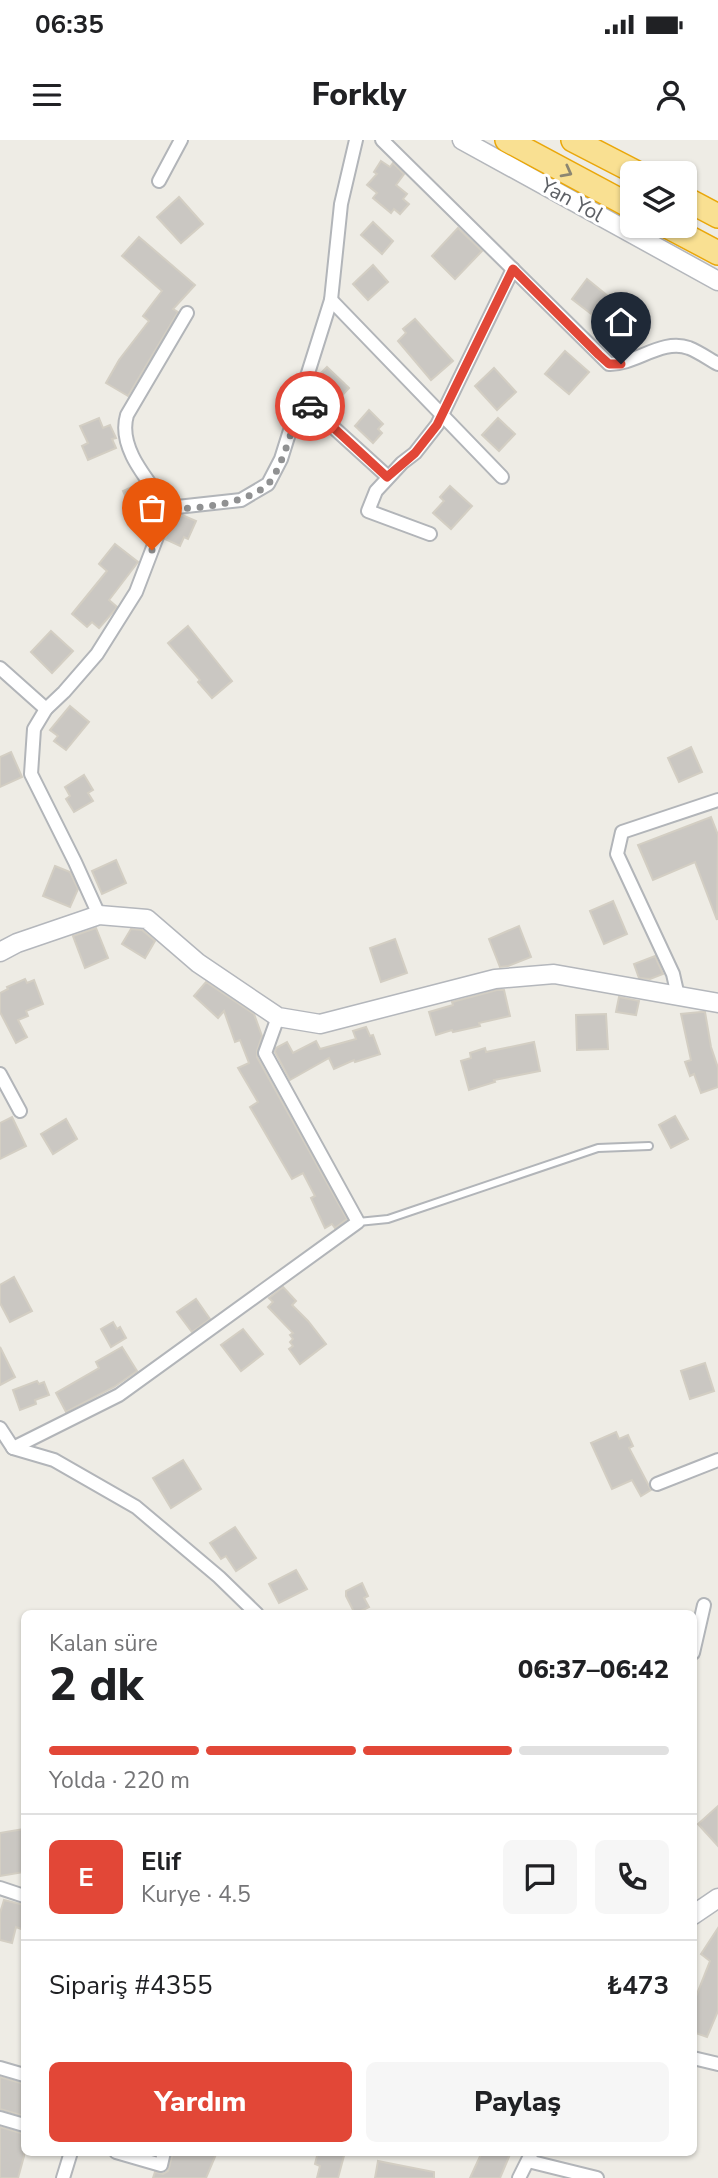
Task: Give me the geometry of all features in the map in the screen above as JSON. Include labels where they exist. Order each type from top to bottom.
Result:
[{"type":"highway","points":[[507,140],[620,201]]},
{"type":"highway","points":[[573,140],[620,164]]},
{"type":"highway","points":[[697,205],[718,216]]},
{"type":"highway","points":[[690,238],[718,253]]},
{"type":"street","points":[[159,181],[181,140]]},
{"type":"street","points":[[169,509],[241,500],[268,484],[281,459],[331,300],[341,204],[356,140]]},
{"type":"street","points":[[382,140],[609,364],[621,364],[667,347],[686,347],[718,364]]},
{"type":"street","name":"Yan Yol","points":[[463,140],[718,281]]},
{"type":"street","points":[[430,534],[368,511],[376,491],[387,477],[415,453],[437,425],[513,269]]},
{"type":"street","points":[[331,300],[502,477]]},
{"type":"street","points":[[169,509],[130,452],[124,426],[127,415],[187,313]]},
{"type":"street","points":[[302,398],[387,477]]},
{"type":"street","points":[[99,915],[31,774],[34,729],[46,709],[97,654],[129,603],[169,509]]},
{"type":"street","points":[[0,668],[46,709]]},
{"type":"street","points":[[678,996],[673,974],[617,854],[622,832],[718,800]]},
{"type":"street","points":[[0,952],[18,943],[99,915],[147,919],[198,963],[278,1017],[320,1024],[495,979],[554,974],[718,1003]]},
{"type":"street","points":[[13,1448],[119,1395],[358,1222],[265,1053],[278,1017]]},
{"type":"street","points":[[0,1074],[20,1111]]},
{"type":"street","points":[[0,1427],[13,1448],[54,1460],[136,1507],[219,1577],[253,1610]]},
{"type":"street","points":[[657,1484],[718,1460]]},
{"type":"street","points":[[697,1636],[704,1605]]},
{"type":"street","points":[[0,1888],[21,1895]]},
{"type":"street","points":[[697,1912],[718,1898]]},
{"type":"street","points":[[697,2060],[718,2064]]},
{"type":"street","points":[[0,2068],[21,2074]]},
{"type":"street","points":[[0,2118],[21,2124]]},
{"type":"street","points":[[63,2178],[70,2156]]},
{"type":"street","points":[[130,2156],[161,2165],[163,2156]]},
{"type":"street","points":[[519,2178],[530,2157],[597,2178]]},
{"type":"lane","points":[[358,1222],[388,1219],[598,1148],[649,1146]]},
{"type":"building","points":[[381,161],[390,167],[393,163],[404,174],[396,185],[407,194],[403,199],[409,204],[400,214],[394,209],[391,213],[373,198],[377,193],[367,185],[377,174],[374,172]]},
{"type":"building","points":[[179,197],[203,224],[181,243],[157,217]]},
{"type":"building","points":[[373,222],[393,241],[382,254],[361,235]]},
{"type":"building","points":[[458,228],[482,251],[455,279],[432,256]]},
{"type":"building","points":[[139,237],[195,285],[173,309],[178,312],[128,396],[106,383],[119,360],[149,321],[143,316],[162,291],[122,256]]},
{"type":"building","points":[[373,265],[388,282],[368,300],[353,284]]},
{"type":"building","points":[[587,279],[609,297],[594,316],[572,299]]},
{"type":"building","points":[[415,319],[453,361],[431,380],[398,341],[406,333],[403,329]]},
{"type":"building","points":[[565,351],[589,372],[569,394],[545,374]]},
{"type":"building","points":[[327,367],[349,388],[334,404],[314,384],[315,379]]},
{"type":"building","points":[[494,368],[516,392],[497,410],[475,386]]},
{"type":"building","points":[[369,410],[383,424],[378,429],[382,433],[373,443],[355,426]]},
{"type":"building","points":[[99,418],[103,428],[110,425],[116,438],[112,439],[116,448],[88,460],[82,446],[88,443],[80,426]]},
{"type":"building","points":[[498,418],[515,434],[499,451],[482,435]]},
{"type":"building","points":[[139,484],[155,505],[134,515],[123,491]]},
{"type":"building","points":[[450,486],[472,506],[451,529],[433,513],[444,501],[440,497]]},
{"type":"building","points":[[182,515],[196,521],[188,539],[184,537],[180,546],[165,539],[174,516]]},
{"type":"building","points":[[115,544],[138,562],[109,600],[117,607],[115,610],[99,628],[92,622],[87,627],[72,614],[107,571],[99,564]]},
{"type":"building","points":[[188,626],[232,681],[212,698],[168,643]]},
{"type":"building","points":[[51,631],[73,651],[52,673],[31,652]]},
{"type":"building","points":[[70,706],[89,722],[66,750],[54,741],[58,736],[50,730]]},
{"type":"building","points":[[691,747],[702,772],[679,782],[668,758]]},
{"type":"building","points":[[11,752],[22,777],[0,787],[0,757]]},
{"type":"building","points":[[84,775],[93,790],[88,793],[93,801],[74,812],[66,799],[70,796],[65,787]]},
{"type":"building","points":[[711,817],[718,835],[717,920],[695,862],[653,880],[638,845]]},
{"type":"building","points":[[116,860],[126,883],[102,894],[92,871]]},
{"type":"building","points":[[55,866],[70,872],[78,889],[70,907],[43,896]]},
{"type":"building","points":[[613,901],[627,934],[604,944],[590,911]]},
{"type":"building","points":[[519,926],[531,957],[500,967],[489,939]]},
{"type":"building","points":[[96,928],[108,958],[85,968],[73,936]]},
{"type":"building","points":[[131,929],[142,930],[155,941],[145,958],[122,944]]},
{"type":"building","points":[[395,939],[407,973],[381,982],[370,948]]},
{"type":"building","points":[[655,956],[663,974],[650,979],[639,978],[634,964]]},
{"type":"building","points":[[25,979],[27,983],[34,980],[43,1004],[26,1011],[28,1016],[18,1020],[27,1037],[16,1043],[0,1012],[0,993]]},
{"type":"building","points":[[206,982],[254,1014],[262,1036],[257,1057],[347,1219],[335,1228],[332,1224],[325,1228],[311,1198],[315,1196],[303,1173],[292,1179],[250,1107],[258,1102],[238,1068],[249,1063],[240,1040],[235,1042],[224,1011],[218,1018],[194,996]]},
{"type":"building","points":[[504,990],[510,1016],[479,1023],[480,1026],[436,1035],[429,1012],[453,1005],[452,1002]]},
{"type":"building","points":[[619,997],[639,1001],[636,1015],[616,1012]]},
{"type":"building","points":[[705,1012],[718,1068],[718,1087],[701,1093],[694,1074],[690,1076],[685,1062],[691,1060],[681,1014]]},
{"type":"building","points":[[606,1014],[608,1049],[577,1050],[576,1015]]},
{"type":"building","points":[[366,1027],[370,1036],[373,1035],[380,1054],[355,1062],[354,1060],[334,1069],[329,1058],[290,1080],[275,1052],[276,1048],[287,1042],[293,1053],[316,1041],[320,1049],[356,1039],[353,1031]]},
{"type":"building","points":[[534,1042],[540,1071],[494,1080],[495,1082],[469,1090],[461,1061],[471,1058],[470,1053],[485,1048],[486,1052]]},
{"type":"building","points":[[675,1116],[688,1139],[671,1148],[659,1125]]},
{"type":"building","points":[[12,1117],[26,1146],[0,1159],[0,1123]]},
{"type":"building","points":[[66,1119],[77,1139],[53,1154],[41,1134]]},
{"type":"building","points":[[14,1277],[32,1311],[10,1322],[0,1303],[0,1285]]},
{"type":"building","points":[[283,1287],[296,1301],[292,1305],[326,1344],[300,1364],[289,1349],[293,1346],[290,1335],[293,1333],[268,1307],[273,1302],[269,1298]]},
{"type":"building","points":[[196,1299],[210,1319],[192,1332],[177,1312]]},
{"type":"building","points":[[113,1322],[117,1329],[120,1327],[126,1338],[111,1347],[101,1329]]},
{"type":"building","points":[[243,1329],[263,1354],[241,1371],[221,1345]]},
{"type":"building","points":[[0,1347],[15,1377],[0,1385]]},
{"type":"building","points":[[122,1347],[137,1371],[114,1387],[66,1412],[56,1393],[99,1368],[96,1362]]},
{"type":"building","points":[[705,1363],[714,1391],[690,1399],[681,1371]]},
{"type":"building","points":[[37,1381],[39,1384],[44,1382],[49,1395],[20,1410],[13,1390]]},
{"type":"building","points":[[616,1432],[619,1439],[628,1435],[633,1446],[629,1448],[651,1490],[641,1496],[632,1480],[612,1489],[591,1443]]},
{"type":"building","points":[[183,1460],[201,1489],[171,1508],[153,1478]]},
{"type":"building","points":[[235,1527],[256,1558],[236,1571],[226,1556],[221,1559],[210,1543]]},
{"type":"building","points":[[296,1570],[307,1589],[279,1603],[269,1584]]},
{"type":"building","points":[[362,1583],[368,1596],[364,1598],[369,1607],[353,1610],[346,1591]]},
{"type":"building","points":[[718,1806],[718,1846],[698,1824]]},
{"type":"building","points":[[21,1830],[21,1872],[0,1876],[0,1833]]},
{"type":"building","points":[[4,1900],[21,1904],[21,1929],[16,1927],[12,1943],[0,1940],[0,1913]]},
{"type":"building","points":[[718,1928],[718,2011],[707,2037],[697,2033],[697,1994],[710,1961],[701,1954]]},
{"type":"building","points":[[0,2077],[21,2083],[21,2115],[0,2109]]},
{"type":"building","points":[[0,2127],[21,2133],[21,2156],[24,2156],[18,2178],[0,2178]]},
{"type":"building","points":[[172,2156],[215,2156],[206,2178],[153,2178],[155,2172],[163,2174],[168,2171]]},
{"type":"building","points":[[317,2156],[344,2156],[338,2178],[317,2178],[320,2166],[315,2164]]},
{"type":"building","points":[[480,2156],[509,2156],[500,2178],[470,2178]]},
{"type":"building","points":[[378,2161],[434,2172],[434,2178],[375,2178]]},
{"type":"way so far","points":[[152,550],[169,509],[241,500],[268,484],[281,459],[302,398],[310,406]]},
{"type":"route","points":[[310,406],[387,477],[415,453],[437,425],[513,269],[609,364],[621,364]]}]
